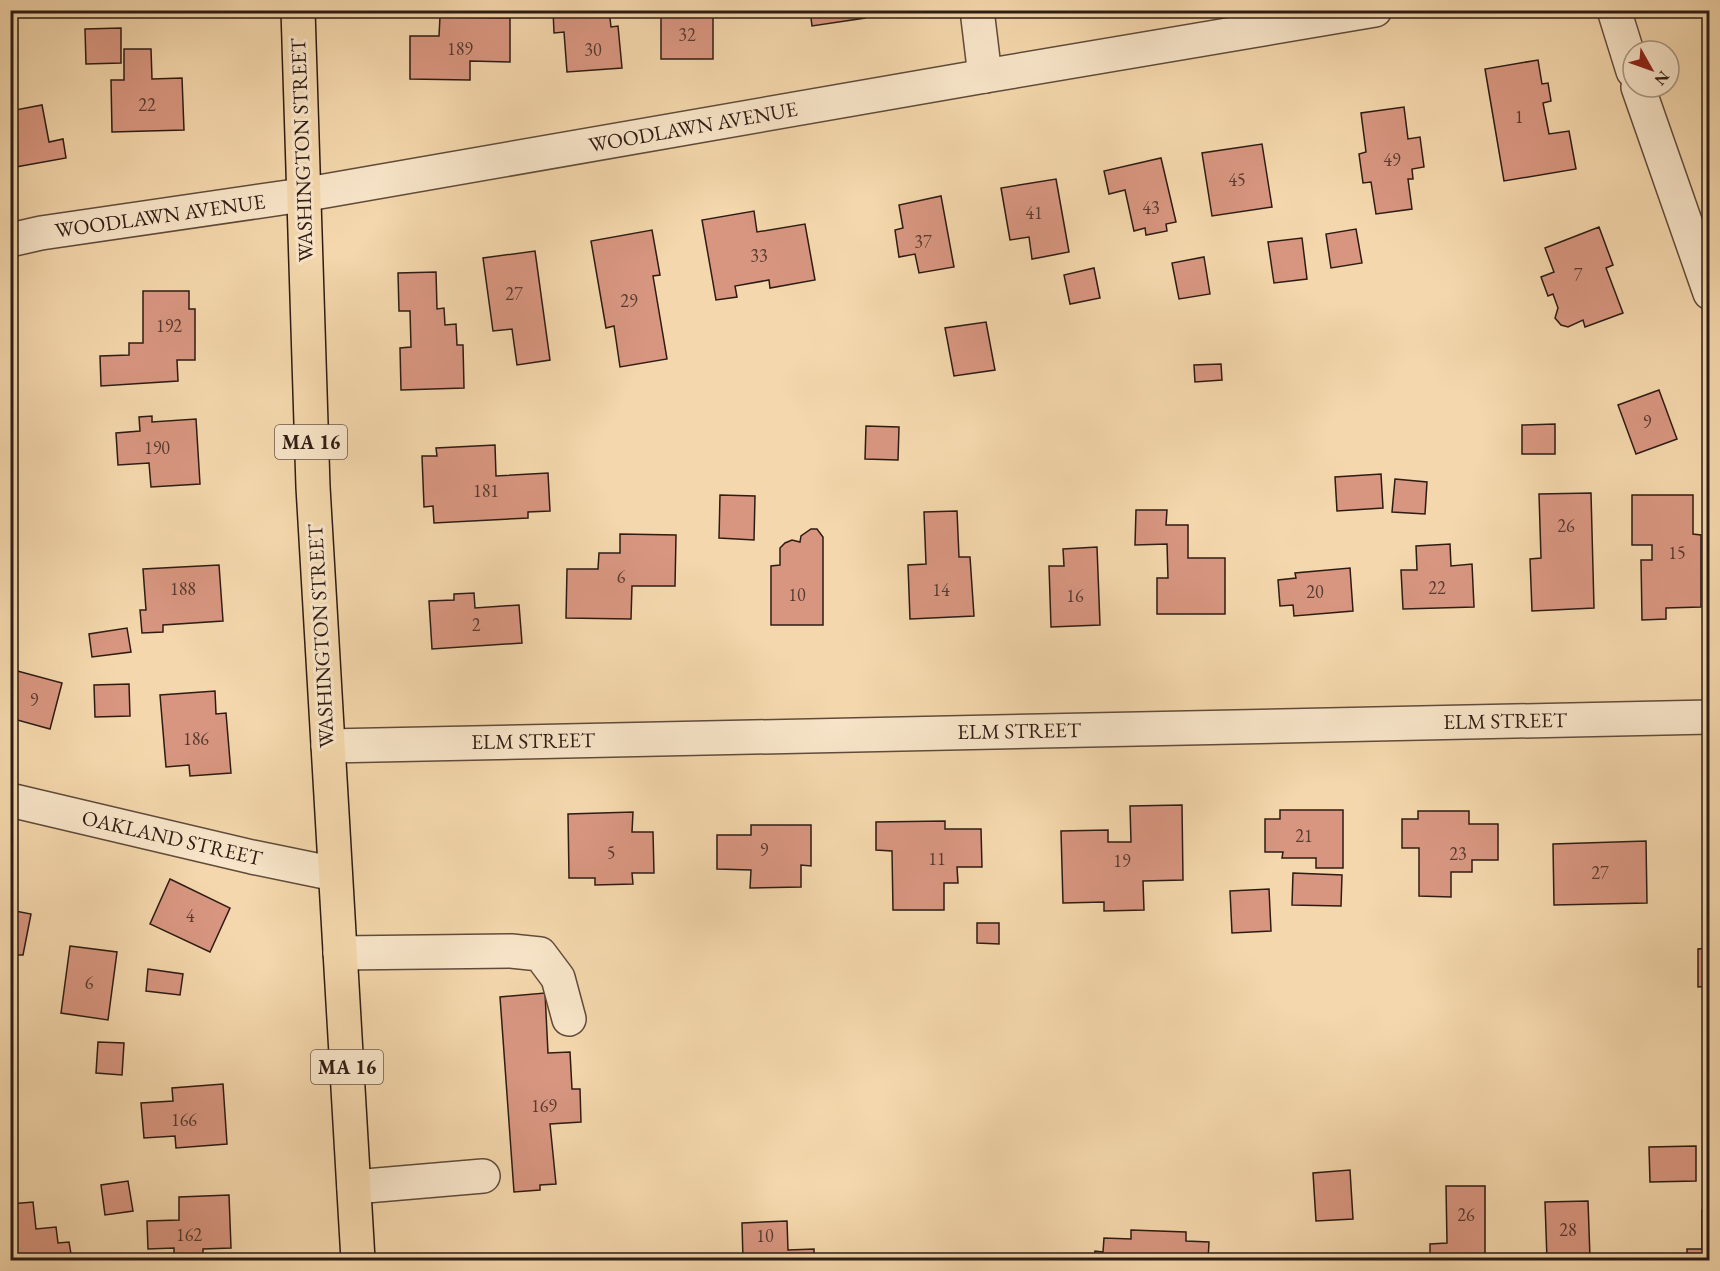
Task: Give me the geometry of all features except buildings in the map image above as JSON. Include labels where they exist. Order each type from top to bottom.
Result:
[{"type":"main road","name":"WASHINGTON STREET","points":[[298,10],[302,195],[313,488],[358,1260]]},
{"type":"street","points":[[977,10],[985,76]]},
{"type":"street","name":"WOODLAWN AVENUE","points":[[10,240],[41,233],[302,195],[1375,10]]},
{"type":"street","points":[[1614,10],[1623,39]]},
{"type":"street","points":[[1642,99],[1710,293]]},
{"type":"street","name":"ELM STREET","points":[[328,746],[1710,717]]},
{"type":"street","name":"OAKLAND STREET","points":[[10,801],[335,874]]},
{"type":"street","points":[[340,953],[510,951],[540,954],[558,978],[569,1019]]},
{"type":"street","points":[[354,1187],[483,1176]]}]
